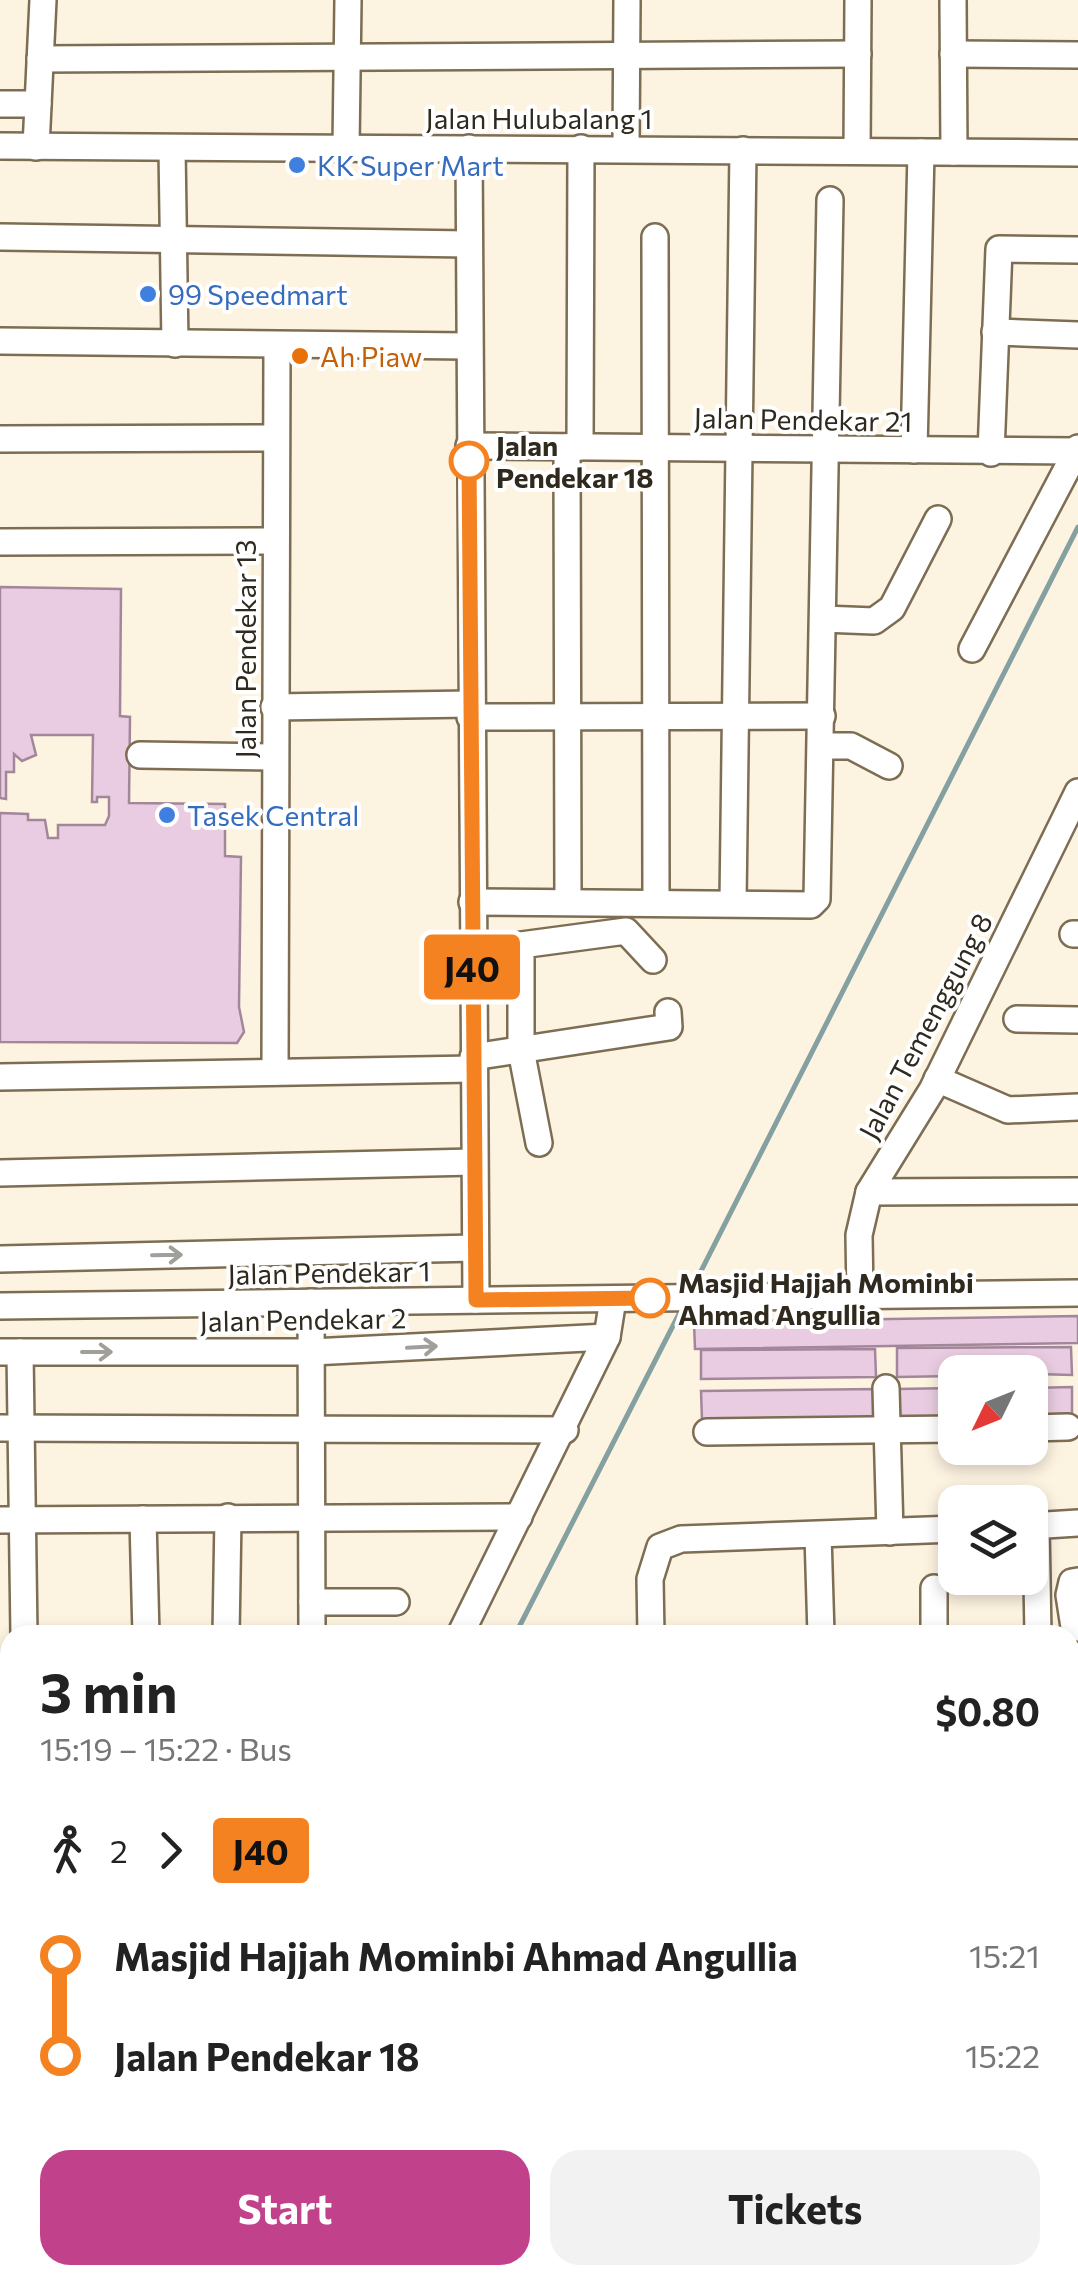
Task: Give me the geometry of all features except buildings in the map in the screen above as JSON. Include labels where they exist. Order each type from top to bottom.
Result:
[{"type":"street","points":[[36,147],[43,0]]},
{"type":"street","points":[[346,147],[348,0]]},
{"type":"street","points":[[626,148],[627,0]]},
{"type":"street","points":[[857,151],[858,0]]},
{"type":"street","points":[[953,0],[954,152]]},
{"type":"street","points":[[40,60],[346,54],[858,54]]},
{"type":"street","points":[[953,54],[1078,55]]},
{"type":"street","points":[[0,104],[38,104]]},
{"type":"street","name":"Jalan Hulubalang 1","points":[[0,146],[1078,152]]},
{"type":"street","points":[[469,148],[476,1300]]},
{"type":"street","points":[[568,902],[566,717],[581,148]]},
{"type":"street","points":[[172,149],[176,344]]},
{"type":"street","points":[[733,902],[743,150]]},
{"type":"street","points":[[914,450],[921,152]]},
{"type":"street","points":[[472,902],[810,905],[817,899],[830,200]]},
{"type":"street","points":[[0,237],[468,244]]},
{"type":"street","points":[[655,237],[656,902]]},
{"type":"street","points":[[992,453],[999,249],[1078,250]]},
{"type":"street","points":[[995,332],[1078,335]]},
{"type":"street","points":[[0,342],[468,346]]},
{"type":"street","name":"Jalan Pendekar 13","points":[[275,1072],[277,346]]},
{"type":"street","points":[[0,439],[275,438]]},
{"type":"street","name":"Jalan Pendekar 21","points":[[468,446],[992,453],[1077,450]]},
{"type":"street","points":[[972,650],[1077,450]]},
{"type":"street","points":[[823,619],[874,620],[892,608],[938,519]]},
{"type":"street","points":[[0,542],[275,541]]},
{"type":"street","points":[[274,707],[566,717],[822,716]]},
{"type":"street","points":[[822,746],[851,746],[889,766]]},
{"type":"street","points":[[140,755],[275,757]]},
{"type":"street","name":"Jalan Temenggung 8","points":[[860,1296],[859,1236],[869,1192],[937,1079],[1078,792]]},
{"type":"street","points":[[540,1143],[521,1050],[522,944],[626,931],[653,960]]},
{"type":"street","points":[[0,1077],[275,1072],[473,1063],[521,1050],[669,1027],[668,1012]]},
{"type":"street","points":[[1017,1020],[1078,1020]]},
{"type":"street","points":[[937,1079],[1008,1110],[1078,1107]]},
{"type":"street","points":[[0,1173],[474,1162]]},
{"type":"street","points":[[869,1192],[1078,1191]]},
{"type":"street","points":[[0,1260],[476,1248]]},
{"type":"street","name":"Jalan Pendekar 1","points":[[0,1306],[1078,1294]]},
{"type":"street","points":[[465,1625],[565,1430],[607,1337],[612,1299]]},
{"type":"street","points":[[311,1302],[312,1625]]},
{"type":"street","name":"Jalan Pendekar 2","points":[[10,1352],[312,1352],[607,1337]]},
{"type":"street","points":[[10,1352],[12,1520],[23,1625]]},
{"type":"street","points":[[886,1388],[890,1532]]},
{"type":"street","points":[[1048,1428],[1068,1427]]},
{"type":"street","points":[[11,1428],[565,1430]]},
{"type":"street","points":[[707,1432],[938,1429]]},
{"type":"street","points":[[12,1520],[313,1515],[518,1517]]},
{"type":"street","points":[[226,1625],[228,1517]]},
{"type":"street","points":[[142,1519],[146,1625]]},
{"type":"street","points":[[1048,1524],[1078,1523]]},
{"type":"street","points":[[651,1625],[650,1579],[660,1547],[681,1539],[938,1530]]},
{"type":"street","points":[[818,1535],[820,1625]]},
{"type":"street","points":[[1074,1625],[1069,1595],[1072,1582],[1078,1582]]},
{"type":"street","points":[[934,1588],[934,1625]]},
{"type":"street","points":[[1036,1595],[1038,1625]]},
{"type":"street","points":[[312,1602],[396,1602]]},
{"type":"waterway","points":[[697,1279],[1078,527]]},
{"type":"waterway","points":[[520,1625],[680,1312]]},
{"type":"bus line","name":"J40","points":[[469,461],[476,1300],[650,1298]]},
{"type":"place","name":"KK Super Mart","points":[[297,165]]},
{"type":"place","name":"99 Speedmart","points":[[148,294]]},
{"type":"place","name":"Ah Piaw","points":[[300,356]]},
{"type":"place","name":"Jalan Pendekar 18","points":[[469,461]]},
{"type":"place","name":"Tasek Central","points":[[167,815]]},
{"type":"place","name":"Masjid Hajjah Mominbi Ahmad Angullia","points":[[650,1298]]}]
